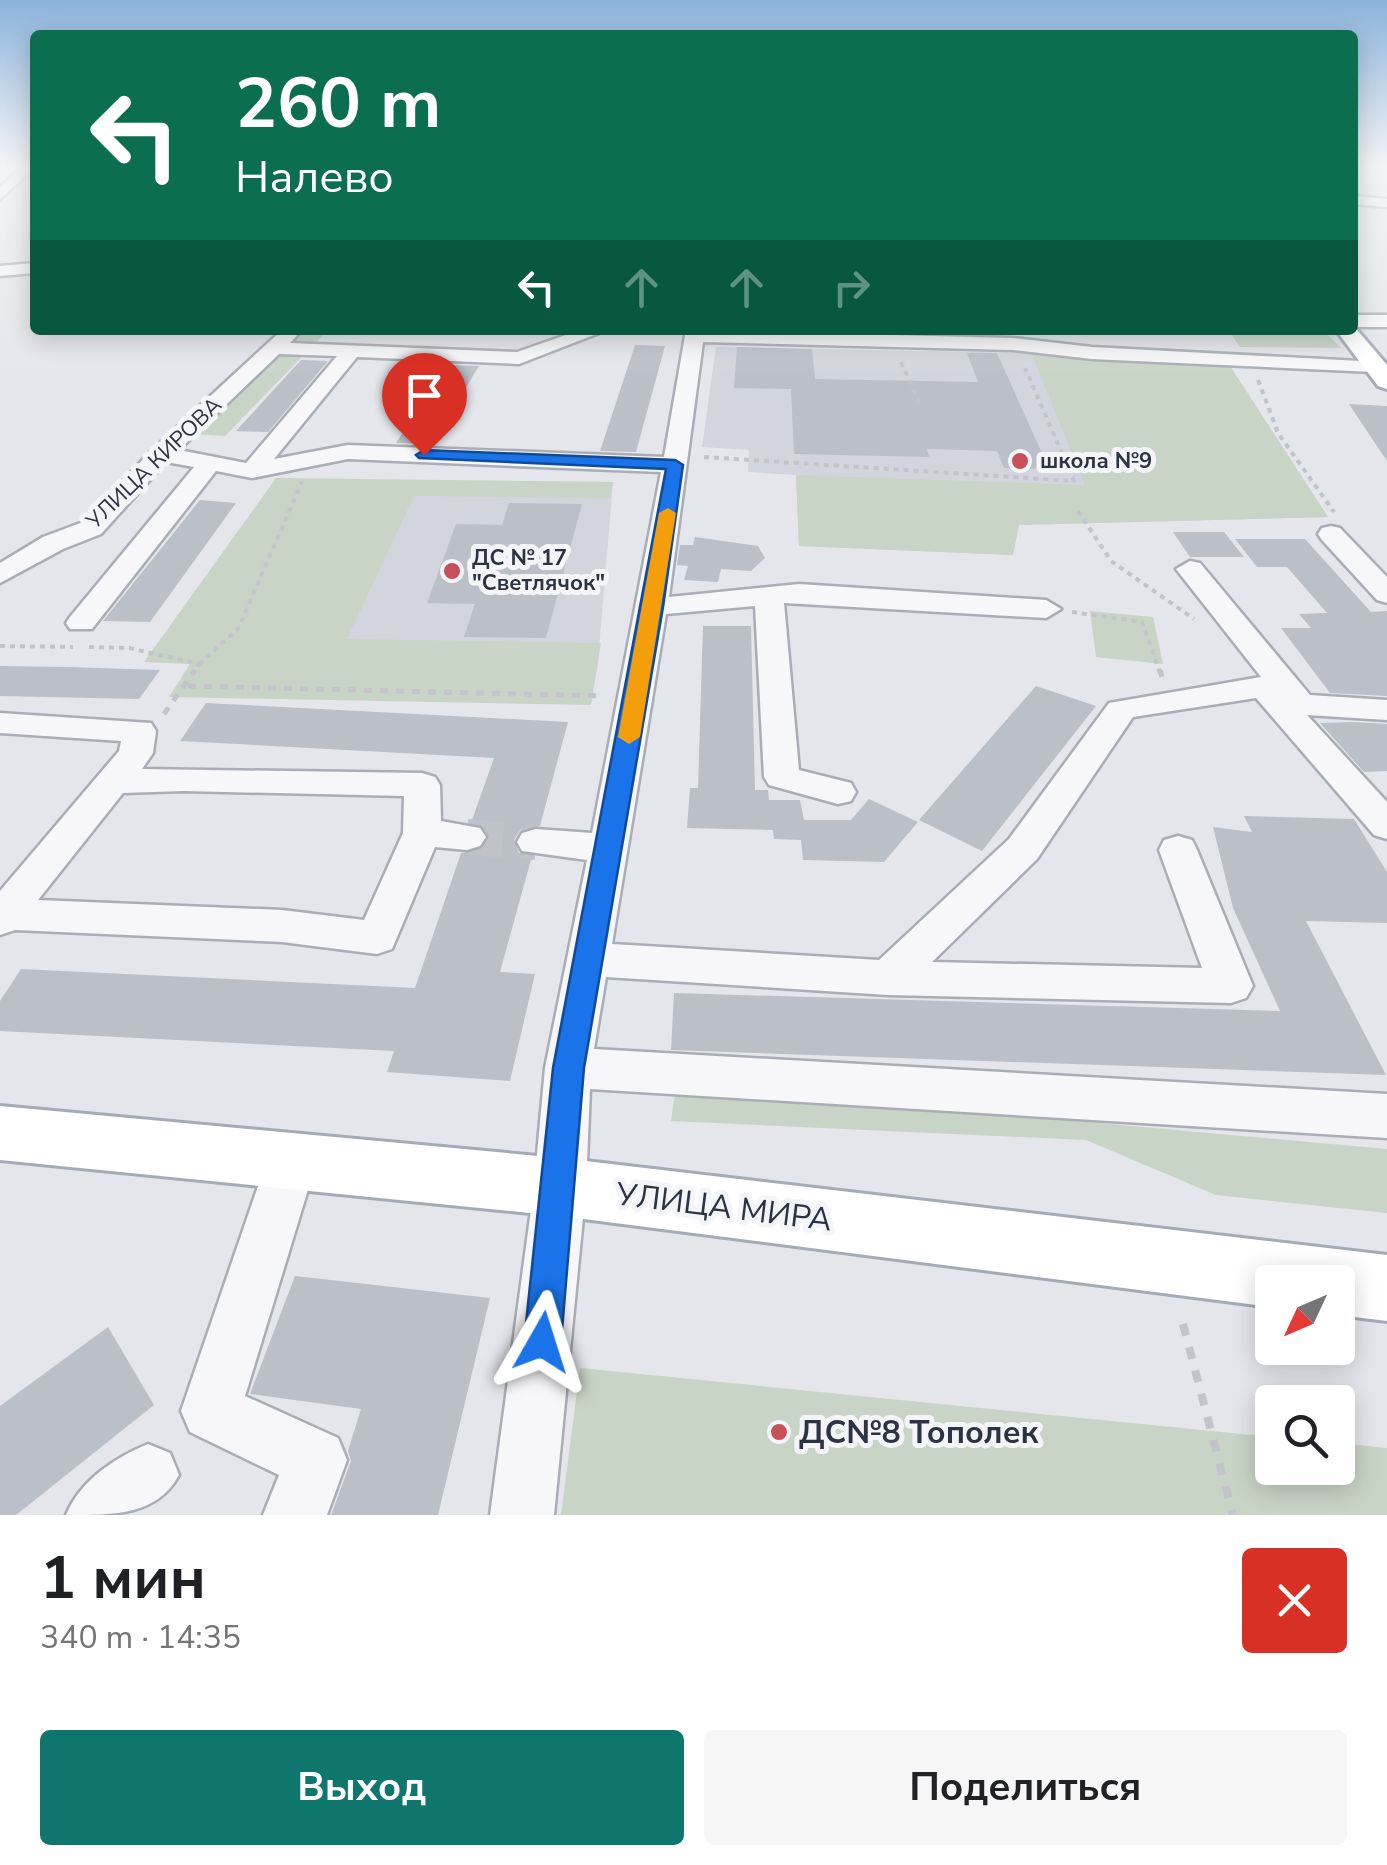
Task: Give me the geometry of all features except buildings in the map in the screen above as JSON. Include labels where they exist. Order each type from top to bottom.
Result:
[{"type":"main road","points":[[1351,335],[1380,374]]},
{"type":"main road","name":"УЛИЦА МИРА","points":[[0,1133],[560,1186],[1387,1288]]},
{"type":"street","points":[[0,271],[30,268]]},
{"type":"street","points":[[1358,321],[1387,321]]},
{"type":"street","name":"УЛИЦА КИРОВА","points":[[0,575],[53,544],[92,528],[161,454],[288,335]]},
{"type":"street","points":[[273,348],[518,358],[584,335]]},
{"type":"street","points":[[522,1515],[560,1186],[568,1068],[653,607],[695,335]]},
{"type":"street","points":[[819,335],[1067,339],[1380,374]]},
{"type":"street","points":[[252,471],[352,351]]},
{"type":"street","points":[[161,454],[252,471],[348,452],[676,460]]},
{"type":"street","points":[[111,507],[210,463]]},
{"type":"street","points":[[81,622],[210,463]]},
{"type":"street","points":[[1331,534],[1387,594]]},
{"type":"street","points":[[1190,569],[1300,706]]},
{"type":"street","points":[[653,607],[800,592],[1046,609]]},
{"type":"street","points":[[769,597],[782,777],[838,792]]},
{"type":"street","points":[[1262,687],[1387,826]]},
{"type":"street","points":[[888,978],[1023,850],[1121,710],[1170,698],[1262,687],[1300,706],[1387,710]]},
{"type":"street","points":[[0,723],[139,730],[136,753],[4,916]]},
{"type":"street","points":[[4,916],[282,926],[377,938],[422,833],[422,785],[184,779],[113,782]]},
{"type":"street","points":[[422,833],[467,836]]},
{"type":"street","points":[[536,842],[609,848]]},
{"type":"street","points":[[588,960],[888,978],[1231,986],[1178,850]]},
{"type":"street","points":[[568,1068],[1387,1116]]},
{"type":"street","points":[[292,1160],[211,1411],[316,1460],[296,1515]]},
{"type":"street","points":[[98,1515],[148,1475]]},
{"type":"path","points":[[898,354],[920,404]]},
{"type":"path","points":[[676,460],[1074,481],[1019,354]]},
{"type":"path","points":[[1256,360],[1260,394],[1311,482],[1334,510],[1331,534]]},
{"type":"path","points":[[138,742],[188,686],[200,664],[238,629],[312,461]]},
{"type":"path","points":[[1078,510],[1111,562],[1197,620]]},
{"type":"path","points":[[1046,609],[1142,622],[1170,698]]},
{"type":"path","points":[[0,646],[129,648],[200,664]]},
{"type":"path","points":[[188,686],[637,695]]},
{"type":"path","points":[[1183,1324],[1233,1515]]},
{"type":"shaded area","name":"школа №9","points":[[716,347],[1031,353],[1228,363],[1328,517],[1019,525],[1013,555],[799,546],[796,475],[748,472],[749,450],[702,447]]},
{"type":"shaded area","name":"ДС № 17 \"Светлячок\"","points":[[345,480],[613,482],[597,672],[252,663]]},
{"type":"green space","points":[[277,335],[323,335],[225,436],[176,433]]},
{"type":"green space","points":[[1232,335],[1328,335],[1341,348],[1240,347]]},
{"type":"green space","points":[[1031,353],[1228,363],[1328,517],[1019,525],[1013,555],[799,546],[796,475],[1085,485]]},
{"type":"green space","points":[[276,478],[613,482],[610,498],[414,496],[347,639],[601,643],[591,705],[169,697],[190,664],[144,662]]},
{"type":"green space","points":[[1090,611],[1153,617],[1163,664],[1096,657]]},
{"type":"green space","points":[[676,1085],[1387,1149],[1387,1213],[1216,1195],[1086,1140],[671,1121]]},
{"type":"green space","points":[[580,1368],[1255,1435],[1255,1485],[1355,1485],[1355,1445],[1387,1448],[1387,1515],[561,1515]]},
{"type":"tunnel","points":[[467,837],[536,842]]},
{"type":"slow traffic","points":[[629,737],[668,513]]},
{"type":"place","name":"школа №9","points":[[1020,461]]},
{"type":"place","name":"ДС № 17 \"Светлячок\"","points":[[452,571]]},
{"type":"place","name":"ДС№8 Тополек","points":[[779,1432]]},
{"type":"route","points":[[424,455],[675,465],[653,607],[568,1068],[560,1186],[542,1342]]}]
